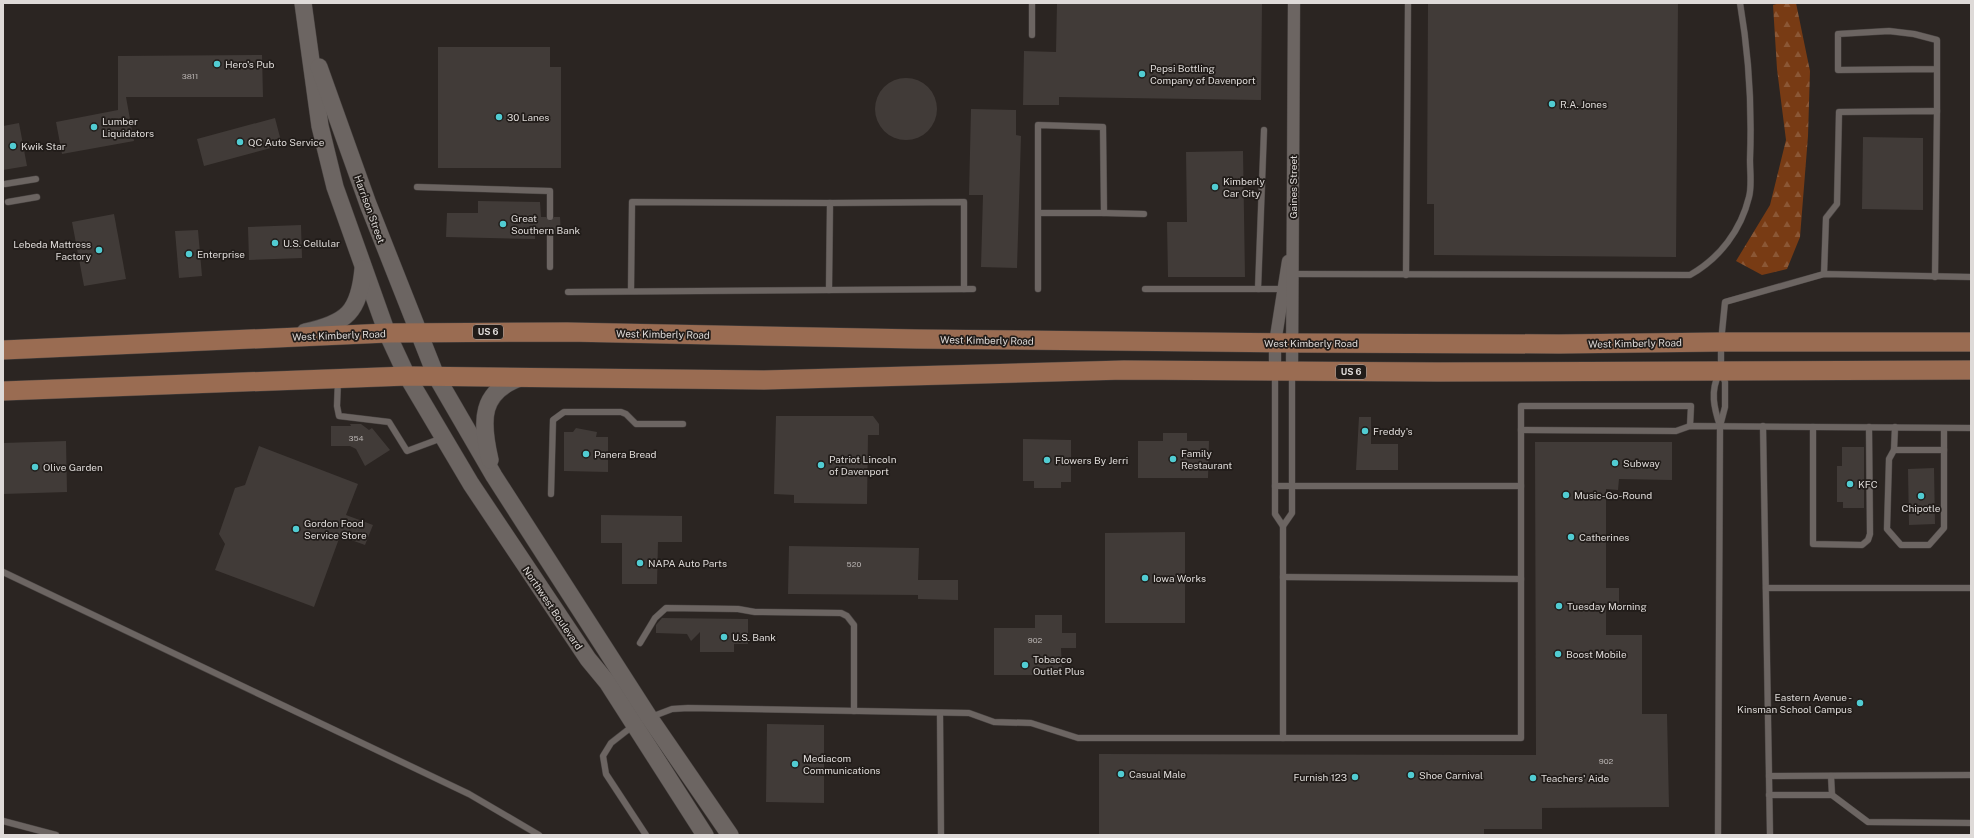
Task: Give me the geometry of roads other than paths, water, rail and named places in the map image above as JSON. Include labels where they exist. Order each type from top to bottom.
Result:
[{"type":"main road","name":"Harrison Street","points":[[303,3],[320,126],[335,187],[387,333],[407,376]]},
{"type":"main road","name":"Harrison Street","points":[[309,41],[370,211],[436,376]]},
{"type":"main road","points":[[288,337],[323,328],[338,322],[349,313],[356,304],[361,290],[364,267]]},
{"type":"main road","name":"West Kimberly Road","points":[[3,350],[387,333],[568,332],[917,339],[1284,343],[1559,344],[1721,342],[1971,342]]},
{"type":"main road","name":"US 6","points":[[3,391],[407,376],[525,376],[764,380],[1124,370],[1438,372],[1971,370]]},
{"type":"main road","name":"Northwest Boulevard","points":[[407,376],[471,484],[528,572],[588,659],[642,720]]},
{"type":"main road","name":"Northwest Boulevard","points":[[436,376],[494,476],[642,720],[705,835]]},
{"type":"main road","points":[[494,476],[485,434],[485,413],[490,399],[505,384],[525,376]]},
{"type":"main road","points":[[642,720],[730,835]]},
{"type":"street","name":"Gaines Street","points":[[1284,371],[1284,343],[1293,234],[1294,3]]},
{"type":"street","points":[[1284,371],[1284,343],[1288,288]]},
{"type":"lane","points":[[1032,3],[1032,35]]},
{"type":"lane","points":[[1406,275],[1408,3]]},
{"type":"lane","points":[[1289,274],[1690,275],[1706,266],[1725,246],[1738,226],[1749,196],[1751,127],[1745,33],[1740,3]]},
{"type":"lane","points":[[1935,277],[1937,111],[1937,69],[1937,40],[1914,34],[1889,31],[1838,34],[1838,70],[1937,69]]},
{"type":"lane","points":[[1824,274],[1826,218],[1837,204],[1839,112],[1937,111]]},
{"type":"lane","points":[[1038,289],[1038,125],[1103,127],[1104,213]]},
{"type":"lane","points":[[1258,289],[1264,130]]},
{"type":"lane","points":[[5,184],[36,179]]},
{"type":"lane","points":[[417,187],[550,191],[550,217]]},
{"type":"lane","points":[[8,202],[37,197]]},
{"type":"lane","points":[[631,291],[632,202],[964,202],[964,289]]},
{"type":"lane","points":[[828,290],[830,203]]},
{"type":"lane","points":[[1038,213],[1144,214]]},
{"type":"lane","points":[[550,233],[550,267]]},
{"type":"lane","points":[[1718,835],[1720,426],[1725,407],[1725,382],[1721,370],[1721,342],[1725,302],[1824,274],[1971,277]]},
{"type":"lane","points":[[1145,289],[1288,288]]},
{"type":"lane","points":[[568,292],[973,289]]},
{"type":"lane","points":[[1720,426],[1714,408],[1714,384],[1721,370]]},
{"type":"lane","points":[[1283,738],[1283,526],[1275,514],[1275,486],[1284,371]]},
{"type":"lane","points":[[1283,526],[1292,513],[1292,486],[1284,371]]},
{"type":"lane","points":[[339,379],[337,406],[339,416],[389,422],[407,451],[444,437]]},
{"type":"lane","points":[[646,835],[606,774],[603,756],[611,743],[642,720],[672,709],[688,708],[968,713],[994,722],[1031,723],[1078,738],[1521,738],[1521,406],[1691,406],[1690,426]]},
{"type":"lane","points":[[551,494],[553,420],[559,414],[564,412],[621,412],[626,414],[636,424],[683,424]]},
{"type":"lane","points":[[1521,430],[1676,430],[1690,426],[1971,428]]},
{"type":"lane","points":[[1763,426],[1770,835]]},
{"type":"lane","points":[[1813,427],[1813,544],[1862,544],[1868,540],[1870,534],[1869,427]]},
{"type":"lane","points":[[1895,427],[1894,450],[1889,460],[1886,530],[1901,545],[1929,545],[1944,528],[1944,429]]},
{"type":"lane","points":[[1894,450],[1944,450]]},
{"type":"lane","points":[[1275,486],[1521,486]]},
{"type":"lane","points":[[3,572],[469,794],[539,835]]},
{"type":"lane","points":[[1283,577],[1521,579]]},
{"type":"lane","points":[[1766,588],[1971,588]]},
{"type":"lane","points":[[640,643],[655,618],[666,608],[738,609],[755,612],[841,613],[847,616],[854,625],[854,711]]},
{"type":"lane","points":[[940,713],[941,835]]},
{"type":"lane","points":[[1769,776],[1971,775]]},
{"type":"lane","points":[[1831,776],[1832,795]]},
{"type":"lane","points":[[1769,795],[1832,795],[1868,822],[1971,822]]},
{"type":"lane","points":[[3,821],[56,835]]},
{"type":"place","name":"Hero's Pub","points":[[217,64]]},
{"type":"place","name":"Pepsi Bottling Company of Davenport","points":[[1142,74]]},
{"type":"place","name":"R.A. Jones","points":[[1552,104]]},
{"type":"place","name":"30 Lanes","points":[[499,117]]},
{"type":"place","name":"Lumber Liquidators","points":[[94,127]]},
{"type":"place","name":"QC Auto Service","points":[[240,142]]},
{"type":"place","name":"Kwik Star","points":[[13,146]]},
{"type":"place","name":"Kimberly Car City","points":[[1215,187]]},
{"type":"place","name":"Great Southern Bank","points":[[503,224]]},
{"type":"place","name":"U.S. Cellular","points":[[275,243]]},
{"type":"place","name":"Lebeda Mattress Factory","points":[[99,250]]},
{"type":"place","name":"Enterprise","points":[[189,254]]},
{"type":"place","name":"Freddy's","points":[[1365,431]]},
{"type":"place","name":"Panera Bread","points":[[586,454]]},
{"type":"place","name":"Family Restaurant","points":[[1173,459]]},
{"type":"place","name":"Flowers By Jerri","points":[[1047,460]]},
{"type":"place","name":"Subway","points":[[1615,463]]},
{"type":"place","name":"Patriot Lincoln of Davenport","points":[[821,465]]},
{"type":"place","name":"Olive Garden","points":[[35,467]]},
{"type":"place","name":"KFC","points":[[1850,484]]},
{"type":"place","name":"Music-Go-Round","points":[[1566,495]]},
{"type":"place","name":"Chipotle","points":[[1921,496]]},
{"type":"place","name":"Gordon Food Service Store","points":[[296,529]]},
{"type":"place","name":"Catherines","points":[[1571,537]]},
{"type":"place","name":"NAPA Auto Parts","points":[[640,563]]},
{"type":"place","name":"Iowa Works","points":[[1145,578]]},
{"type":"place","name":"Tuesday Morning","points":[[1559,606]]},
{"type":"place","name":"U.S. Bank","points":[[724,637]]},
{"type":"place","name":"Boost Mobile","points":[[1558,654]]},
{"type":"place","name":"Tobacco Outlet Plus","points":[[1025,665]]},
{"type":"place","name":"Eastern Avenue - Kinsman School Campus","points":[[1860,703]]},
{"type":"place","name":"Mediacom Communications","points":[[795,764]]},
{"type":"place","name":"Casual Male","points":[[1121,774]]},
{"type":"place","name":"Shoe Carnival","points":[[1411,775]]},
{"type":"place","name":"Furnish 123","points":[[1355,777]]},
{"type":"place","name":"Teachers' Aide","points":[[1533,778]]}]
